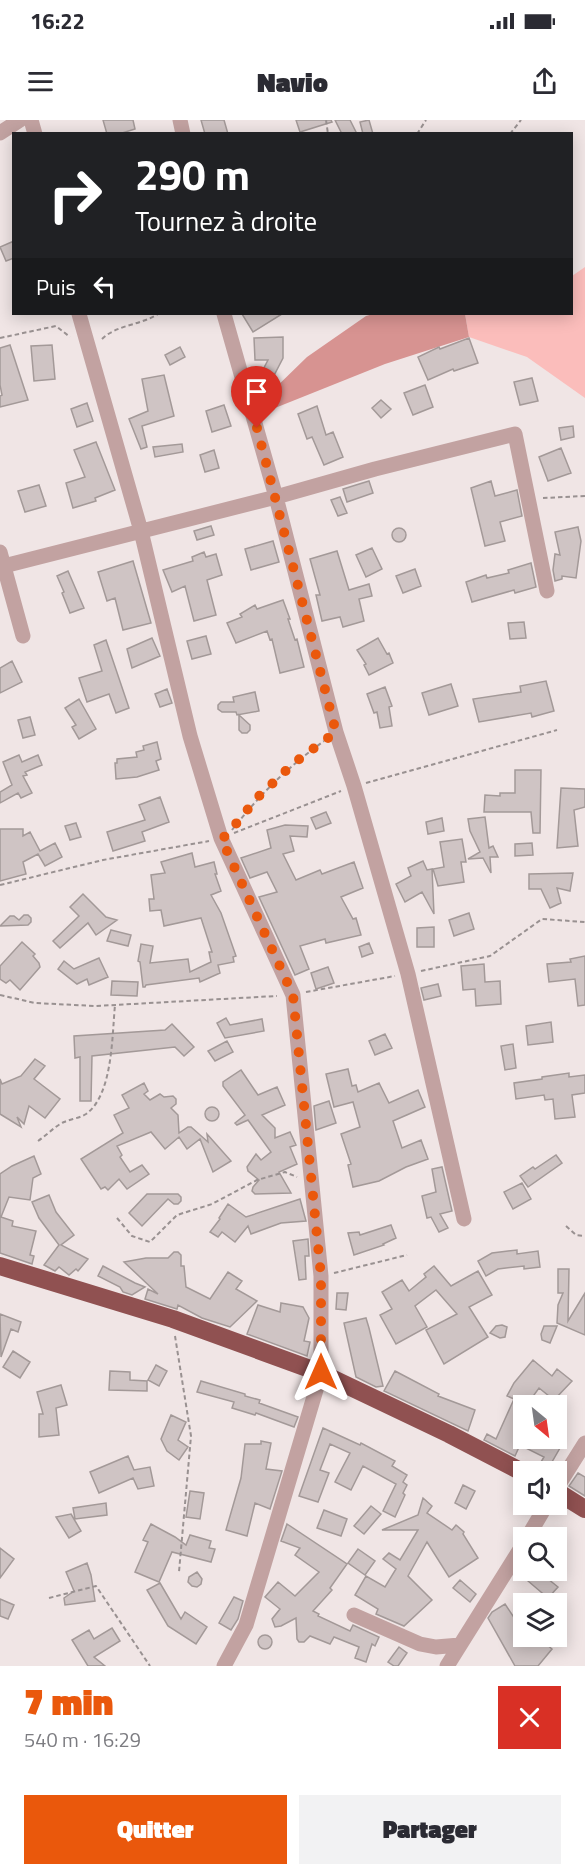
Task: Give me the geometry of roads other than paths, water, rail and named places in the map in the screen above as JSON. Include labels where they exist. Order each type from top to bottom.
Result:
[{"type":"highway","points":[[0,1266],[173,1319],[321,1372],[513,1467]]},
{"type":"highway","points":[[567,1497],[585,1509]]},
{"type":"street","points":[[0,133],[20,120]]},
{"type":"street","points":[[79,315],[141,531],[190,736],[224,837],[293,995],[321,1276],[321,1372],[246,1624],[224,1666]]},
{"type":"street","points":[[224,315],[276,497],[336,732],[354,786],[408,974],[464,1219]]},
{"type":"street","points":[[23,636],[2,562],[141,531],[515,434],[547,591]]},
{"type":"street","points":[[567,1472],[585,1443]]},
{"type":"street","points":[[447,1666],[513,1560]]},
{"type":"street","points":[[354,1615],[420,1644],[436,1647],[460,1646]]}]
